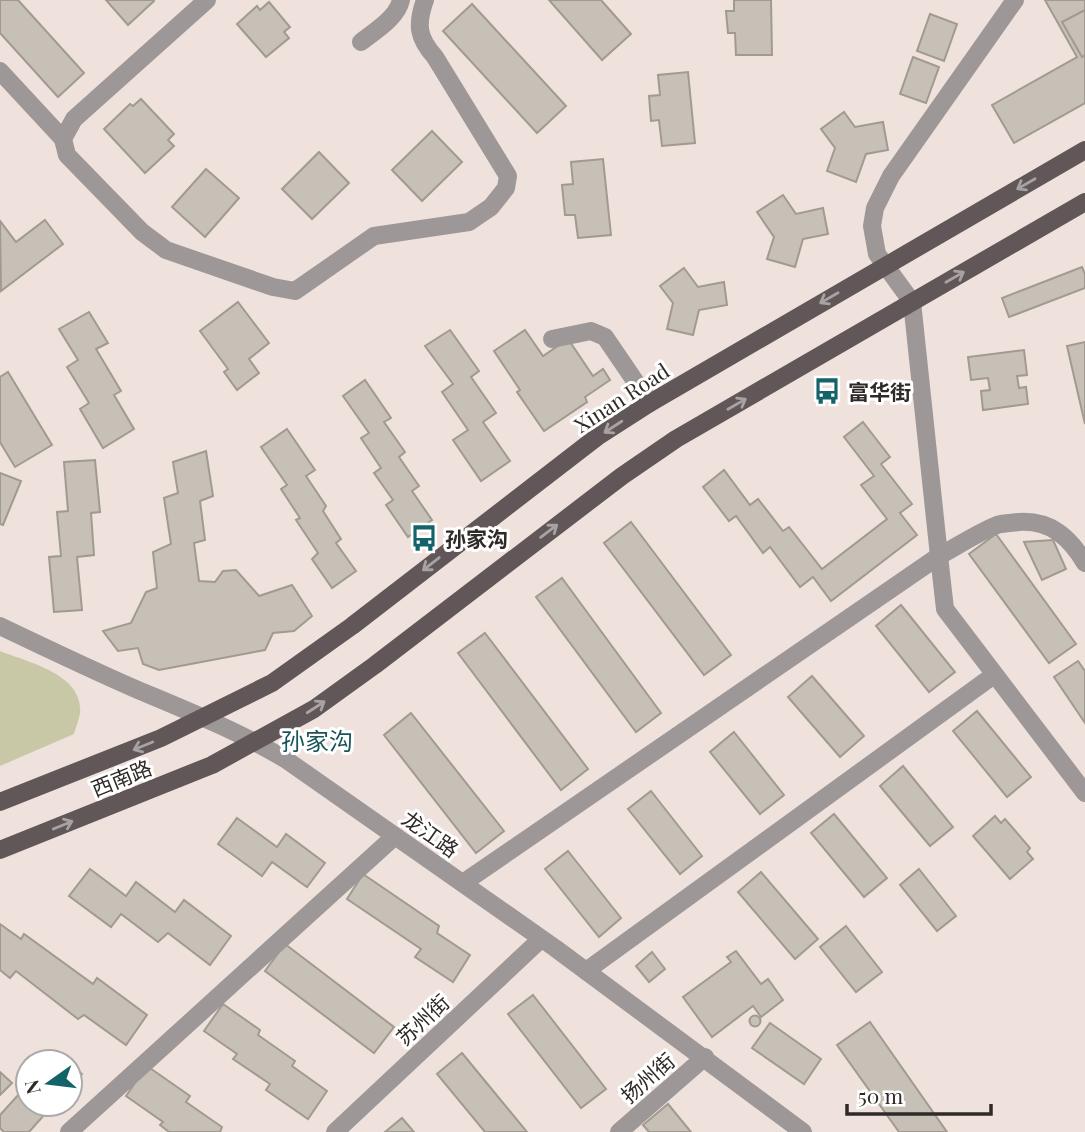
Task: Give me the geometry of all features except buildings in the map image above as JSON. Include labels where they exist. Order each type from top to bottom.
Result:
[{"type":"main road","name":"Xinan Road","points":[[0,802],[161,738],[272,683],[587,445],[650,403],[1085,150]]},
{"type":"main road","points":[[257,742],[314,709],[365,673],[573,513],[676,439],[1085,202]]},
{"type":"main road","name":"西南路","points":[[0,850],[212,765],[257,742]]},
{"type":"street","points":[[63,139],[74,119],[207,0]]},
{"type":"street","points":[[361,42],[392,17],[400,7],[401,0]]},
{"type":"street","points":[[0,71],[63,139],[67,155],[142,232],[166,250],[295,291],[374,236],[469,222],[491,208],[506,188],[508,176],[435,58],[421,42],[420,15],[425,0]]},
{"type":"street","points":[[1015,0],[891,176],[875,208],[873,242],[877,254],[912,302],[945,609],[1085,793]]},
{"type":"street","points":[[552,339],[591,331],[605,337],[650,403]]},
{"type":"street","points":[[463,883],[939,556],[1000,524],[1024,522],[1044,525],[1061,532],[1085,563]]},
{"type":"street","name":"龙江路","points":[[0,626],[137,690],[205,717],[285,759],[586,971],[803,1132]]},
{"type":"street","points":[[586,971],[994,675]]},
{"type":"street","points":[[69,1132],[395,836]]},
{"type":"street","name":"苏州街","points":[[335,1132],[541,939]]},
{"type":"street","name":"扬州街","points":[[619,1132],[705,1057]]},
{"type":"green space","points":[[0,651],[38,665],[64,679],[79,700],[80,713],[74,734],[0,766]]},
{"type":"place","name":"富华街","points":[[827,391]]},
{"type":"place","name":"孙家沟","points":[[424,538]]},
{"type":"district","name":"孙家沟","points":[[317,740]]}]
